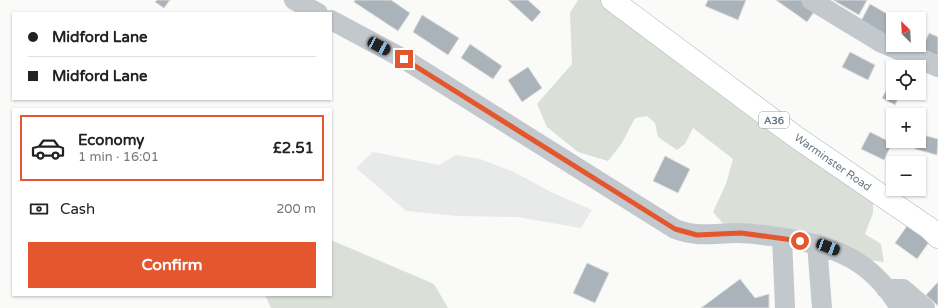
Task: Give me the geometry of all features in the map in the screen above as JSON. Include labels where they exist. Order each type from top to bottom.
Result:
[{"type":"highway","name":"Warminster Road","points":[[612,0],[790,132],[929,228],[938,237]]},
{"type":"street","points":[[294,0],[316,12]]},
{"type":"street","points":[[811,0],[880,42],[938,67]]},
{"type":"street","points":[[332,21],[404,59],[675,229],[697,235],[741,233],[817,244],[849,257],[876,278],[900,308]]},
{"type":"street","points":[[782,238],[785,308]]},
{"type":"street","points":[[817,244],[822,308]]},
{"type":"street","points":[[886,289],[903,289],[925,308]]},
{"type":"shaded area","points":[[578,0],[603,0],[663,48],[686,70],[735,98],[819,166],[853,181],[873,198],[873,213],[865,234],[881,244],[884,262],[869,260],[726,227],[713,212],[726,184],[733,159],[693,128],[685,144],[677,150],[658,137],[655,123],[647,116],[635,118],[622,143],[608,161],[578,152],[547,127],[537,104],[572,64],[570,13]]},
{"type":"shaded area","points":[[373,152],[439,165],[456,155],[480,159],[514,172],[551,192],[592,210],[581,228],[517,217],[458,216],[406,211],[356,168]]},
{"type":"shaded area","points":[[332,240],[434,284],[448,308],[271,308],[265,296],[332,296]]},
{"type":"building","points":[[157,0],[170,0],[164,8],[155,2]]},
{"type":"building","points":[[355,0],[391,0],[410,13],[398,31],[354,2]]},
{"type":"building","points":[[508,0],[528,0],[541,12],[532,22]]},
{"type":"building","points":[[708,0],[746,0],[738,20],[705,6]]},
{"type":"building","points":[[776,0],[804,0],[816,9],[807,22]]},
{"type":"building","points":[[833,0],[867,0],[859,15]]},
{"type":"building","points":[[870,4],[886,13],[886,36],[861,21]]},
{"type":"building","points":[[422,15],[459,38],[448,55],[413,32]]},
{"type":"building","points":[[929,33],[938,37],[938,56],[926,51],[926,40]]},
{"type":"building","points":[[470,44],[502,66],[493,79],[461,58]]},
{"type":"building","points":[[850,52],[875,65],[868,80],[842,67]]},
{"type":"building","points":[[528,67],[542,88],[522,102],[508,80]]},
{"type":"building","points":[[886,91],[886,100],[898,100],[895,105],[882,98]]},
{"type":"building","points":[[870,132],[886,140],[886,148],[890,148],[884,160],[861,149]]},
{"type":"building","points":[[926,136],[938,139],[937,155],[915,149],[926,148]]},
{"type":"building","points":[[665,156],[690,169],[678,193],[653,181]]},
{"type":"building","points":[[907,226],[929,242],[917,259],[895,243]]},
{"type":"building","points":[[587,263],[609,273],[595,303],[573,293]]},
{"type":"building","points":[[740,279],[755,298],[769,294],[769,308],[701,308]]},
{"type":"building","points":[[938,282],[938,306],[926,295]]},
{"type":"route","points":[[404,59],[675,229],[688,234],[697,235],[741,233],[800,241]]}]
